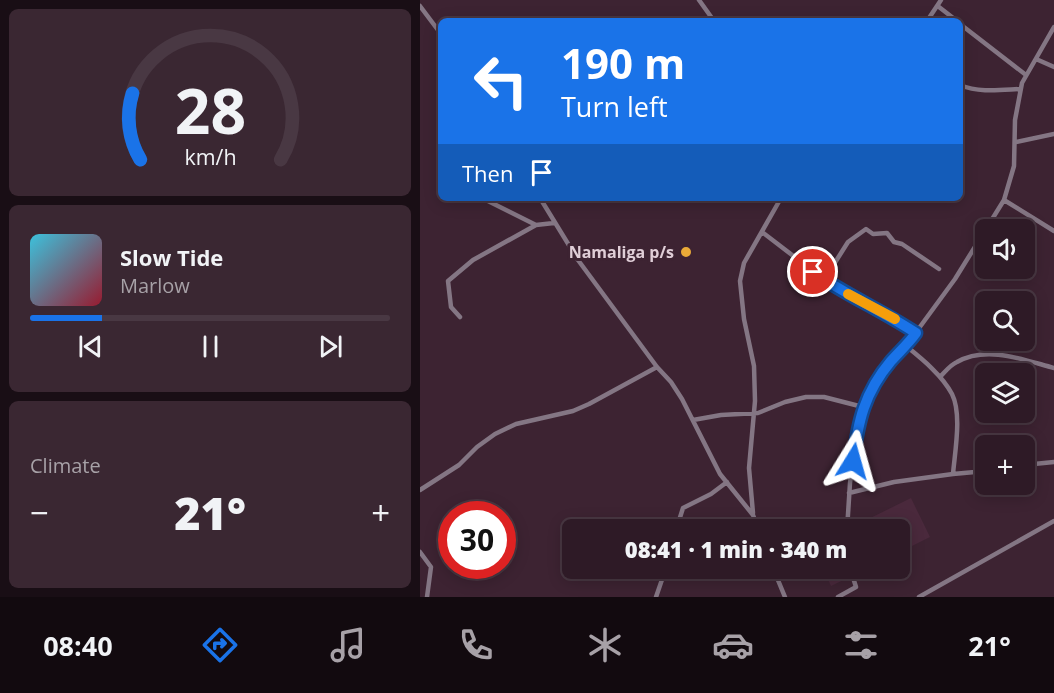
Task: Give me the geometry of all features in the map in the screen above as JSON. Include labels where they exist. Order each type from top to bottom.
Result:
[{"type":"street","points":[[699,0],[711,18]]},
{"type":"street","points":[[930,18],[942,0]]},
{"type":"street","points":[[420,6],[438,30]]},
{"type":"street","points":[[939,7],[953,18]]},
{"type":"street","points":[[963,26],[1026,75]]},
{"type":"street","points":[[848,519],[858,421],[863,407],[880,376],[906,346],[955,279],[1004,200],[1012,174],[1016,142],[1015,120],[1020,89],[1054,27]]},
{"type":"street","points":[[1036,59],[1054,66]]},
{"type":"street","points":[[963,86],[982,90],[1020,89]]},
{"type":"street","points":[[1016,142],[1054,134]]},
{"type":"street","points":[[1004,200],[1054,231]]},
{"type":"street","points":[[488,201],[536,225]]},
{"type":"street","points":[[542,201],[578,260],[657,367],[671,382],[693,420],[713,462],[755,519]]},
{"type":"street","points":[[753,515],[749,468],[754,413],[754,366],[741,299],[740,280],[744,263],[778,201]]},
{"type":"street","points":[[460,317],[451,307],[448,281],[473,260],[536,225],[554,223]]},
{"type":"street","points":[[824,280],[848,242],[866,229],[873,234],[887,233],[894,242],[902,244],[939,269]]},
{"type":"street","points":[[762,232],[824,280],[875,307],[916,333]]},
{"type":"street","points":[[906,346],[940,377],[952,394],[956,408],[953,474]]},
{"type":"street","points":[[940,377],[959,360],[986,354],[1003,355],[1054,368]]},
{"type":"street","points":[[420,490],[459,465],[477,447],[495,434],[516,424],[573,411],[657,367]]},
{"type":"street","points":[[693,420],[720,415],[754,413],[806,397],[824,397],[863,407]]},
{"type":"street","points":[[1035,464],[1054,462]]},
{"type":"street","points":[[849,493],[894,482],[975,472]]},
{"type":"street","points":[[680,519],[683,508],[711,494],[727,482]]},
{"type":"street","points":[[919,597],[1054,522]]},
{"type":"street","points":[[420,552],[431,567],[427,597]]},
{"type":"street","points":[[656,597],[662,579]]},
{"type":"street","points":[[776,579],[783,596]]},
{"type":"street","points":[[838,597],[856,587],[853,579]]},
{"type":"shaded area","points":[[911,498],[930,537],[910,547],[910,519],[868,519]]},
{"type":"shaded area","points":[[828,579],[845,579],[831,586]]},
{"type":"slow traffic","points":[[848,294],[895,319]]},
{"type":"place","name":"Namaliga p/s","points":[[686,252]]},
{"type":"route","points":[[813,272],[916,333],[890,363],[865,401],[858,421],[853,461]]}]
